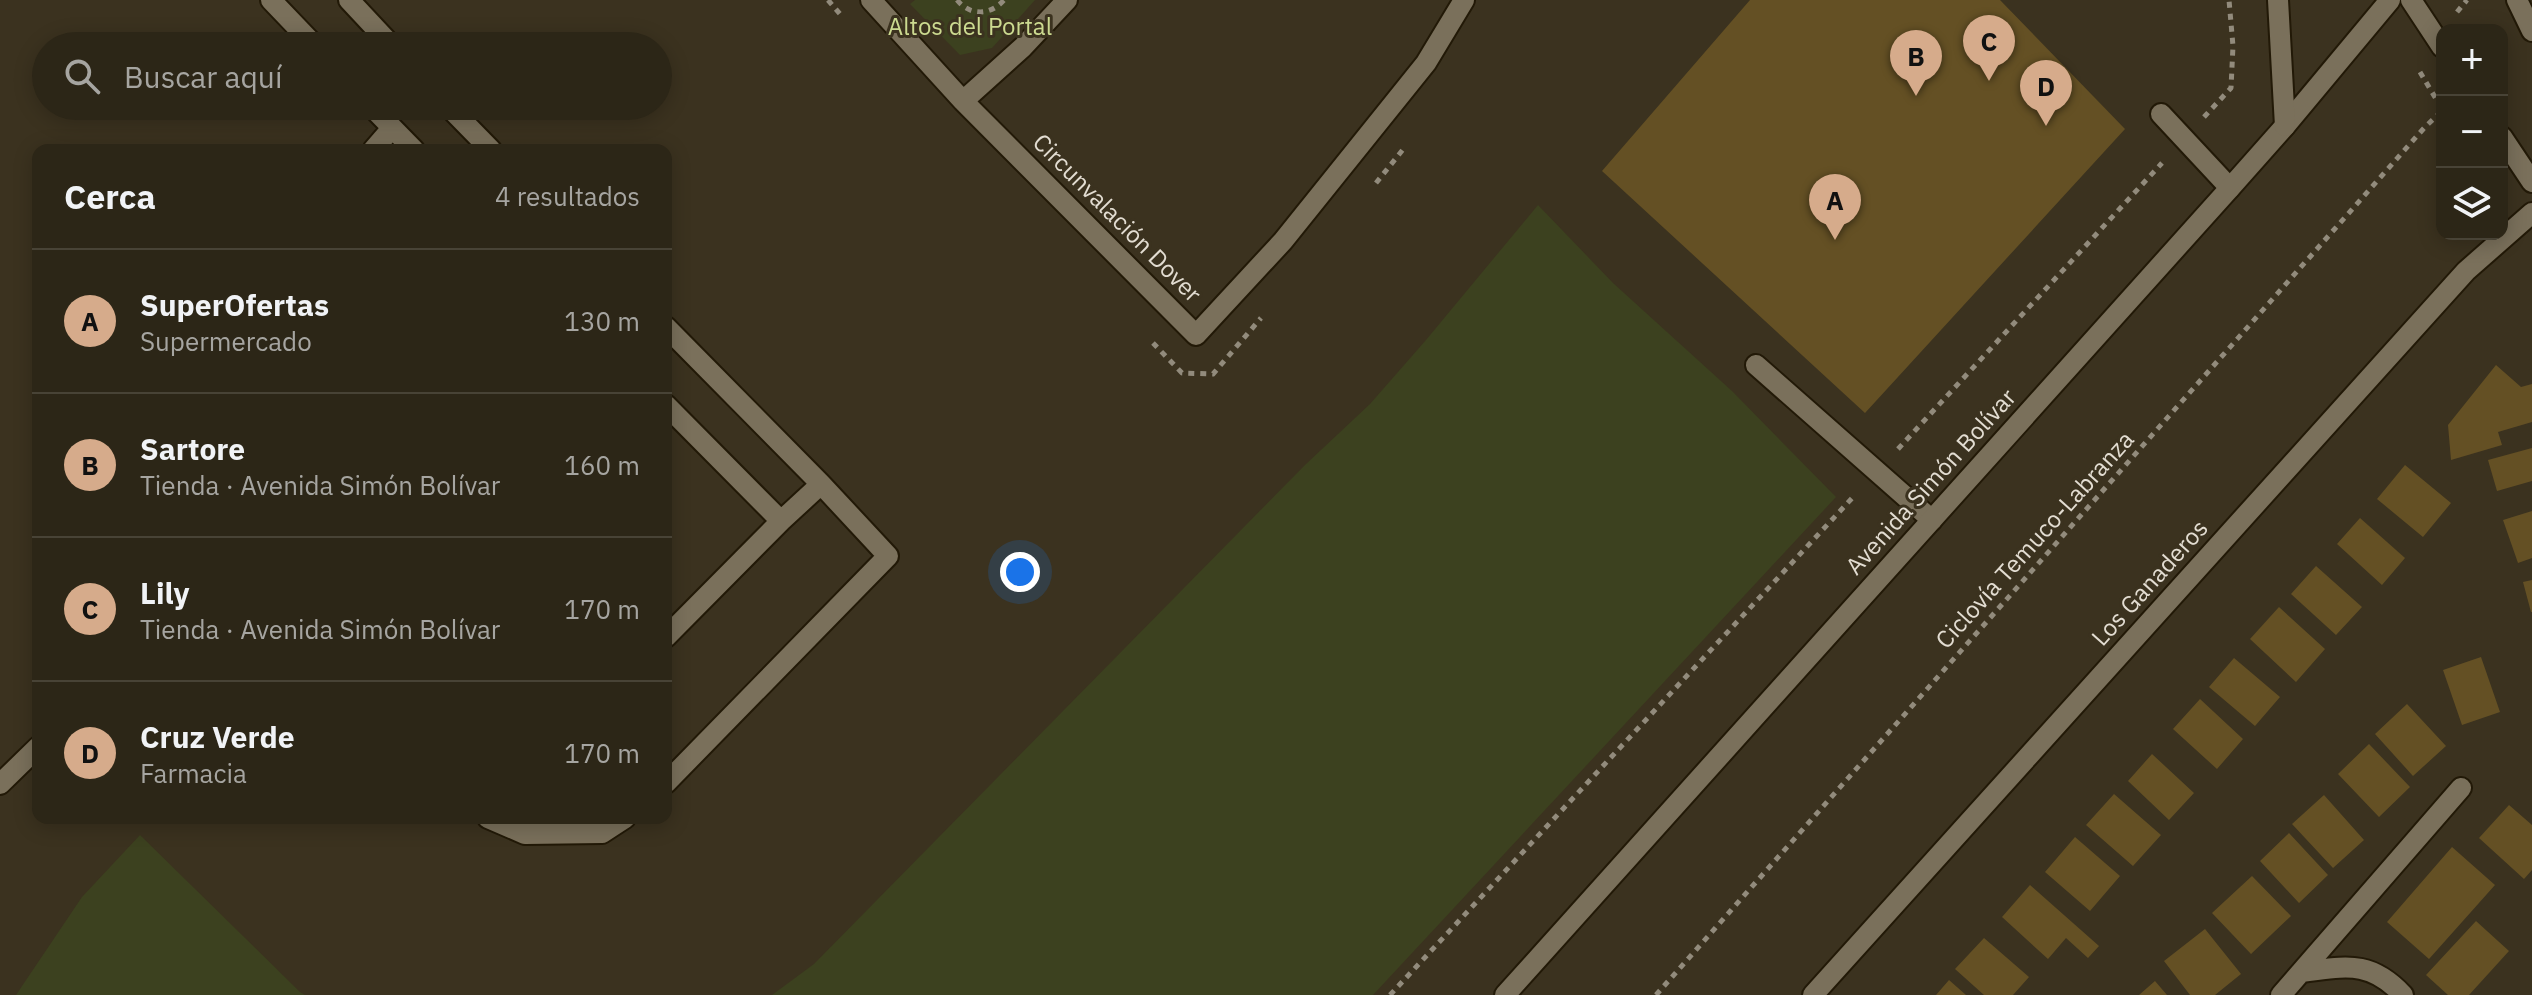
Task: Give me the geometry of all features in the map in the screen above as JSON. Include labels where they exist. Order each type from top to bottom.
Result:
[{"type":"street","points":[[271,0],[302,32]]},
{"type":"street","points":[[349,0],[379,32]]},
{"type":"street","name":"Circunvalación Dover","points":[[871,0],[963,101],[1196,335],[1283,241],[1426,63],[1464,0]]},
{"type":"street","points":[[963,101],[1023,47],[1067,0]]},
{"type":"street","points":[[2278,0],[2285,126]]},
{"type":"street","name":"Avenida Simón Bolívar","points":[[1505,995],[2230,188],[2390,0]]},
{"type":"street","points":[[2411,0],[2436,38]]},
{"type":"street","points":[[2517,0],[2532,31]]},
{"type":"street","points":[[2161,114],[2230,188]]},
{"type":"street","points":[[384,120],[408,144]]},
{"type":"street","points":[[462,120],[485,144]]},
{"type":"street","points":[[378,144],[392,128]]},
{"type":"street","points":[[2508,146],[2532,182]]},
{"type":"street","name":"Los Ganaderos","points":[[1813,995],[2466,271],[2532,213]]},
{"type":"street","points":[[672,333],[888,556],[672,777]]},
{"type":"street","points":[[1756,365],[1932,520]]},
{"type":"street","points":[[672,411],[781,521]]},
{"type":"street","points":[[672,631],[821,484]]},
{"type":"street","points":[[0,784],[32,753]]},
{"type":"street","points":[[2281,995],[2461,788]]},
{"type":"street","points":[[502,824],[525,834],[602,833],[616,824]]},
{"type":"street","points":[[2301,972],[2353,966],[2389,980],[2403,995]]},
{"type":"path","points":[[828,0],[845,19]]},
{"type":"path","points":[[957,0],[966,9],[980,13],[993,9],[1004,0]]},
{"type":"path","points":[[1390,995],[2231,88],[2233,46],[2229,0]]},
{"type":"path","name":"Ciclovía Temuco-Labranza","points":[[1656,995],[2436,117]]},
{"type":"path","points":[[1376,183],[1405,146]]},
{"type":"path","points":[[1149,339],[1182,373],[1213,374],[1264,314]]},
{"type":"green space","name":"Altos del Portal","points":[[915,0],[1035,0],[992,48],[960,55],[910,4]]},
{"type":"green space","points":[[1538,205],[1613,283],[1732,391],[1836,497],[1373,995],[772,995],[814,964],[1305,465],[1370,404]]},
{"type":"green space","points":[[140,835],[305,995],[16,995],[82,897]]},
{"type":"building","points":[[1750,0],[2000,0],[2125,129],[1865,413],[1602,171]]},
{"type":"building","points":[[2496,365],[2521,387],[2532,384],[2532,422],[2498,432],[2502,445],[2451,460],[2448,425]]},
{"type":"building","points":[[2532,448],[2532,481],[2497,491],[2488,460]]},
{"type":"building","points":[[2405,465],[2451,503],[2423,537],[2377,499]]},
{"type":"building","points":[[2532,511],[2532,558],[2518,563],[2503,520]]},
{"type":"building","points":[[2360,518],[2405,558],[2382,585],[2337,544]]},
{"type":"building","points":[[2316,566],[2362,607],[2336,635],[2291,594]]},
{"type":"building","points":[[2532,580],[2532,612],[2531,612],[2523,582]]},
{"type":"building","points":[[2279,607],[2325,649],[2296,682],[2250,639]]},
{"type":"building","points":[[2481,657],[2500,712],[2462,725],[2443,670]]},
{"type":"building","points":[[2234,658],[2280,697],[2255,726],[2209,687]]},
{"type":"building","points":[[2200,699],[2243,739],[2217,769],[2173,729]]},
{"type":"building","points":[[2407,704],[2446,746],[2413,776],[2375,734]]},
{"type":"building","points":[[2369,744],[2410,787],[2379,817],[2338,774]]},
{"type":"building","points":[[2152,754],[2194,793],[2169,820],[2128,781]]},
{"type":"building","points":[[2114,794],[2161,835],[2133,866],[2086,825]]},
{"type":"building","points":[[2324,795],[2364,840],[2333,868],[2292,824]]},
{"type":"building","points":[[2509,805],[2532,825],[2532,870],[2524,879],[2479,838]]},
{"type":"building","points":[[2289,833],[2328,875],[2299,903],[2260,861]]},
{"type":"building","points":[[2075,837],[2120,876],[2090,911],[2045,872]]},
{"type":"building","points":[[2452,847],[2495,885],[2429,959],[2387,922]]},
{"type":"building","points":[[2252,876],[2291,916],[2251,954],[2212,913]]},
{"type":"building","points":[[2030,885],[2099,946],[2088,958],[2066,938],[2048,959],[2002,917]]},
{"type":"building","points":[[2476,921],[2509,951],[2469,995],[2448,995],[2426,975]]},
{"type":"building","points":[[2205,929],[2241,974],[2215,995],[2190,995],[2164,961]]},
{"type":"building","points":[[1984,938],[2029,977],[2013,995],[1984,995],[1955,969]]},
{"type":"building","points":[[1949,980],[1966,995],[1936,995]]},
{"type":"building","points":[[2155,981],[2167,995],[2139,995]]},
{"type":"place","name":"Lily","points":[[1989,81]]},
{"type":"place","name":"Sartore","points":[[1916,96]]},
{"type":"place","name":"Cruz Verde","points":[[2046,126]]},
{"type":"place","name":"SuperOfertas","points":[[1835,240]]}]
